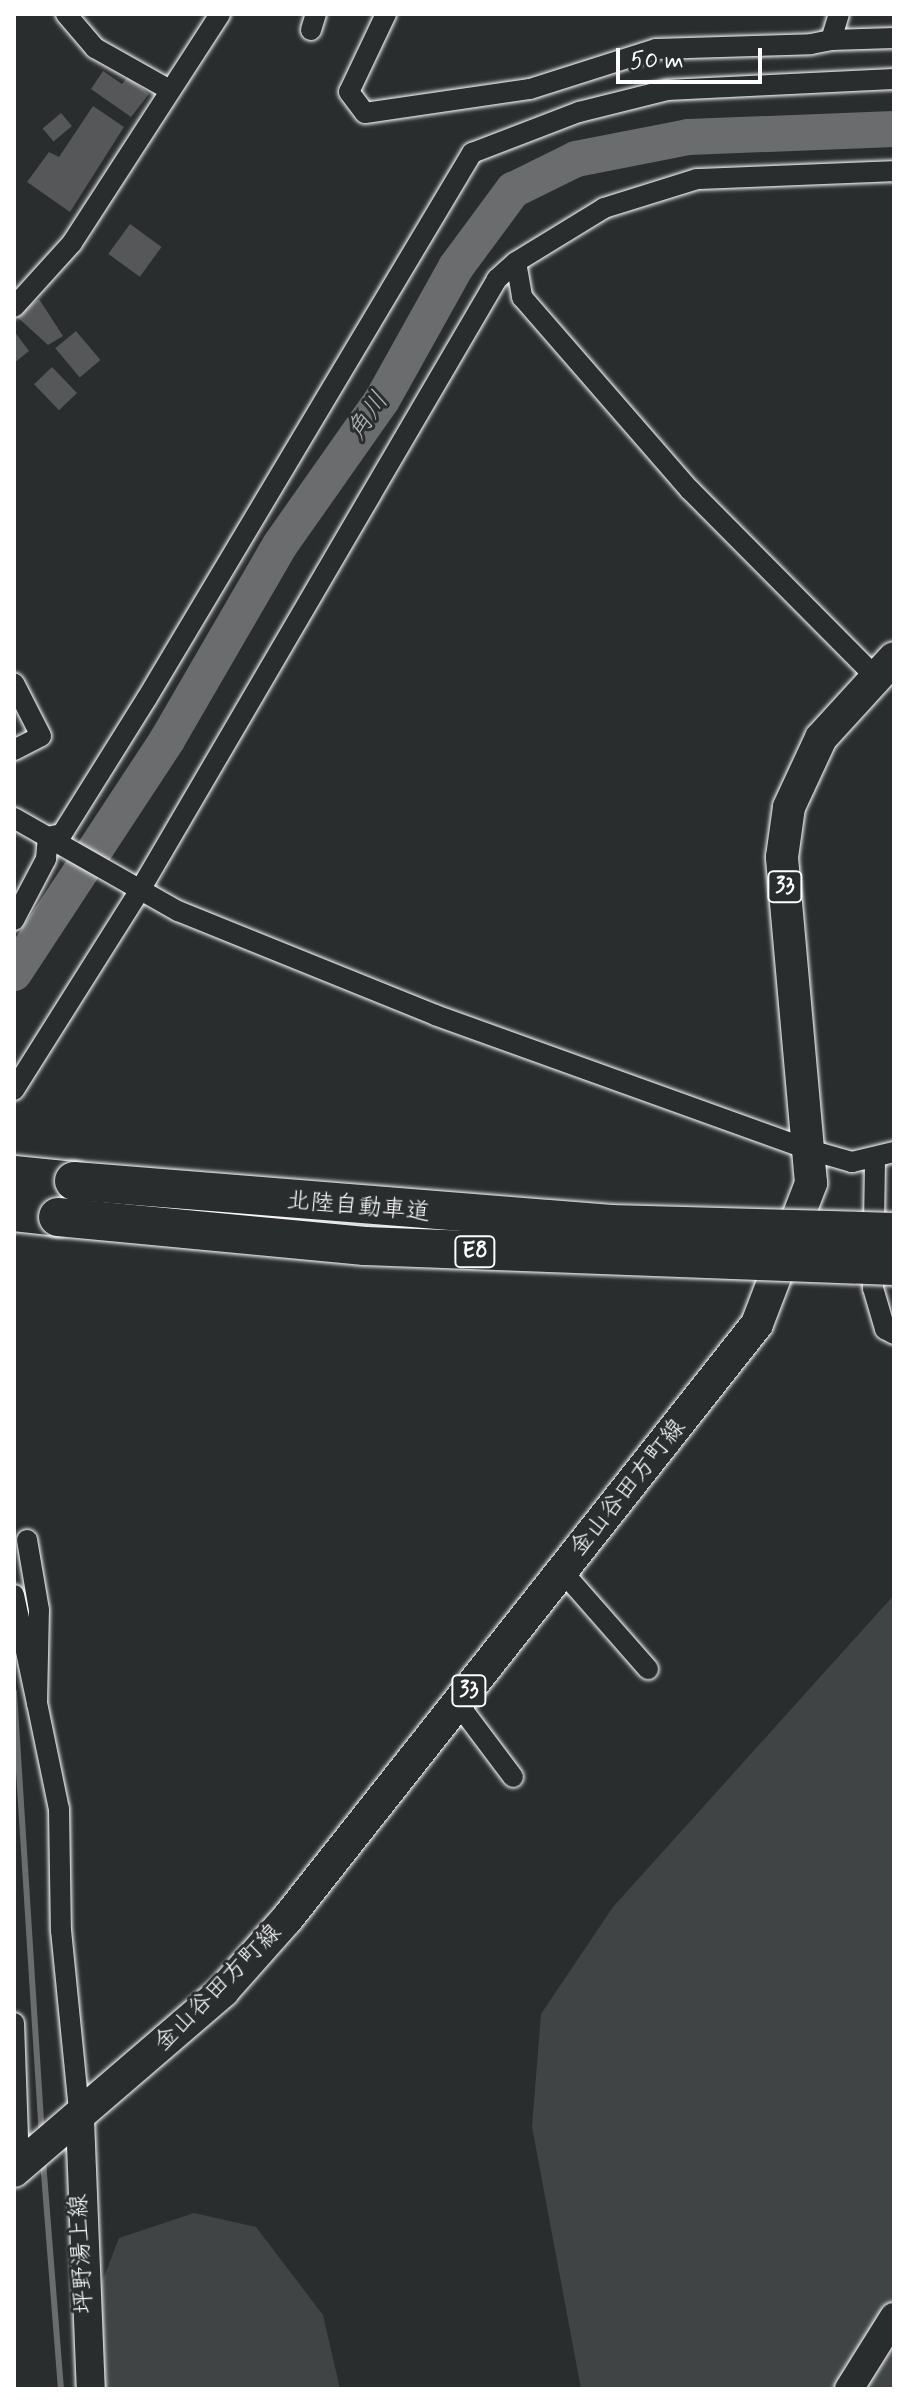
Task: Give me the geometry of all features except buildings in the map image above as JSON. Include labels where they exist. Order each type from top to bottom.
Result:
[{"type":"highway","name":"北陸自動車道","points":[[14,1175],[370,1210],[894,1232]]},
{"type":"highway","name":"北陸自動車道","points":[[14,1212],[365,1246],[894,1266]]},
{"type":"main road","name":"金山谷田方町線","points":[[16,2169],[77,2122],[223,1991],[459,1705],[561,1570],[757,1324],[804,1211],[810,1150],[782,857],[789,807],[821,738],[884,667]]},
{"type":"main road","name":"坪野湯上線","points":[[77,2122],[91,2389]]},
{"type":"main road","points":[[849,2389],[894,2317]]},
{"type":"street","points":[[66,14],[95,48],[168,89]]},
{"type":"street","points":[[14,307],[72,243],[168,89],[220,14]]},
{"type":"street","points":[[386,14],[349,92],[365,113],[530,89],[656,49],[894,38]]},
{"type":"street","points":[[831,40],[839,14]]},
{"type":"street","points":[[50,839],[62,834],[147,698],[472,153],[579,112],[667,90],[894,79]]},
{"type":"street","points":[[14,1090],[138,889],[497,279],[516,262],[604,208],[697,179],[894,171]]},
{"type":"street","points":[[516,262],[522,297],[690,490],[884,667]]},
{"type":"street","points":[[14,683],[41,736],[14,750]]},
{"type":"street","points":[[14,818],[138,889],[435,1015],[810,1150],[875,1161],[894,1152]]},
{"type":"street","points":[[14,920],[46,859],[50,839]]},
{"type":"street","points":[[875,1161],[873,1288],[885,1329],[894,1334]]},
{"type":"street","points":[[27,1540],[39,1610],[37,1703]]},
{"type":"street","points":[[561,1570],[648,1669]]},
{"type":"street","points":[[14,1595],[59,1809],[61,1930],[77,2122]]},
{"type":"street","points":[[459,1705],[513,1777]]},
{"type":"street","points":[[14,2023],[16,2169]]},
{"type":"shaded area","points":[[894,1595],[894,2389],[581,2389],[532,2127],[541,2014],[613,1907]]},
{"type":"shaded area","points":[[194,2213],[256,2227],[323,2315],[340,2389],[93,2389],[85,2326],[119,2238]]},
{"type":"waterway","name":"角川","points":[[14,973],[167,740],[280,545],[382,400],[456,267],[513,190],[576,159],[688,137],[894,129]]},
{"type":"waterway","points":[[14,1692],[42,2134]]},
{"type":"waterway","points":[[43,2161],[61,2389]]}]
